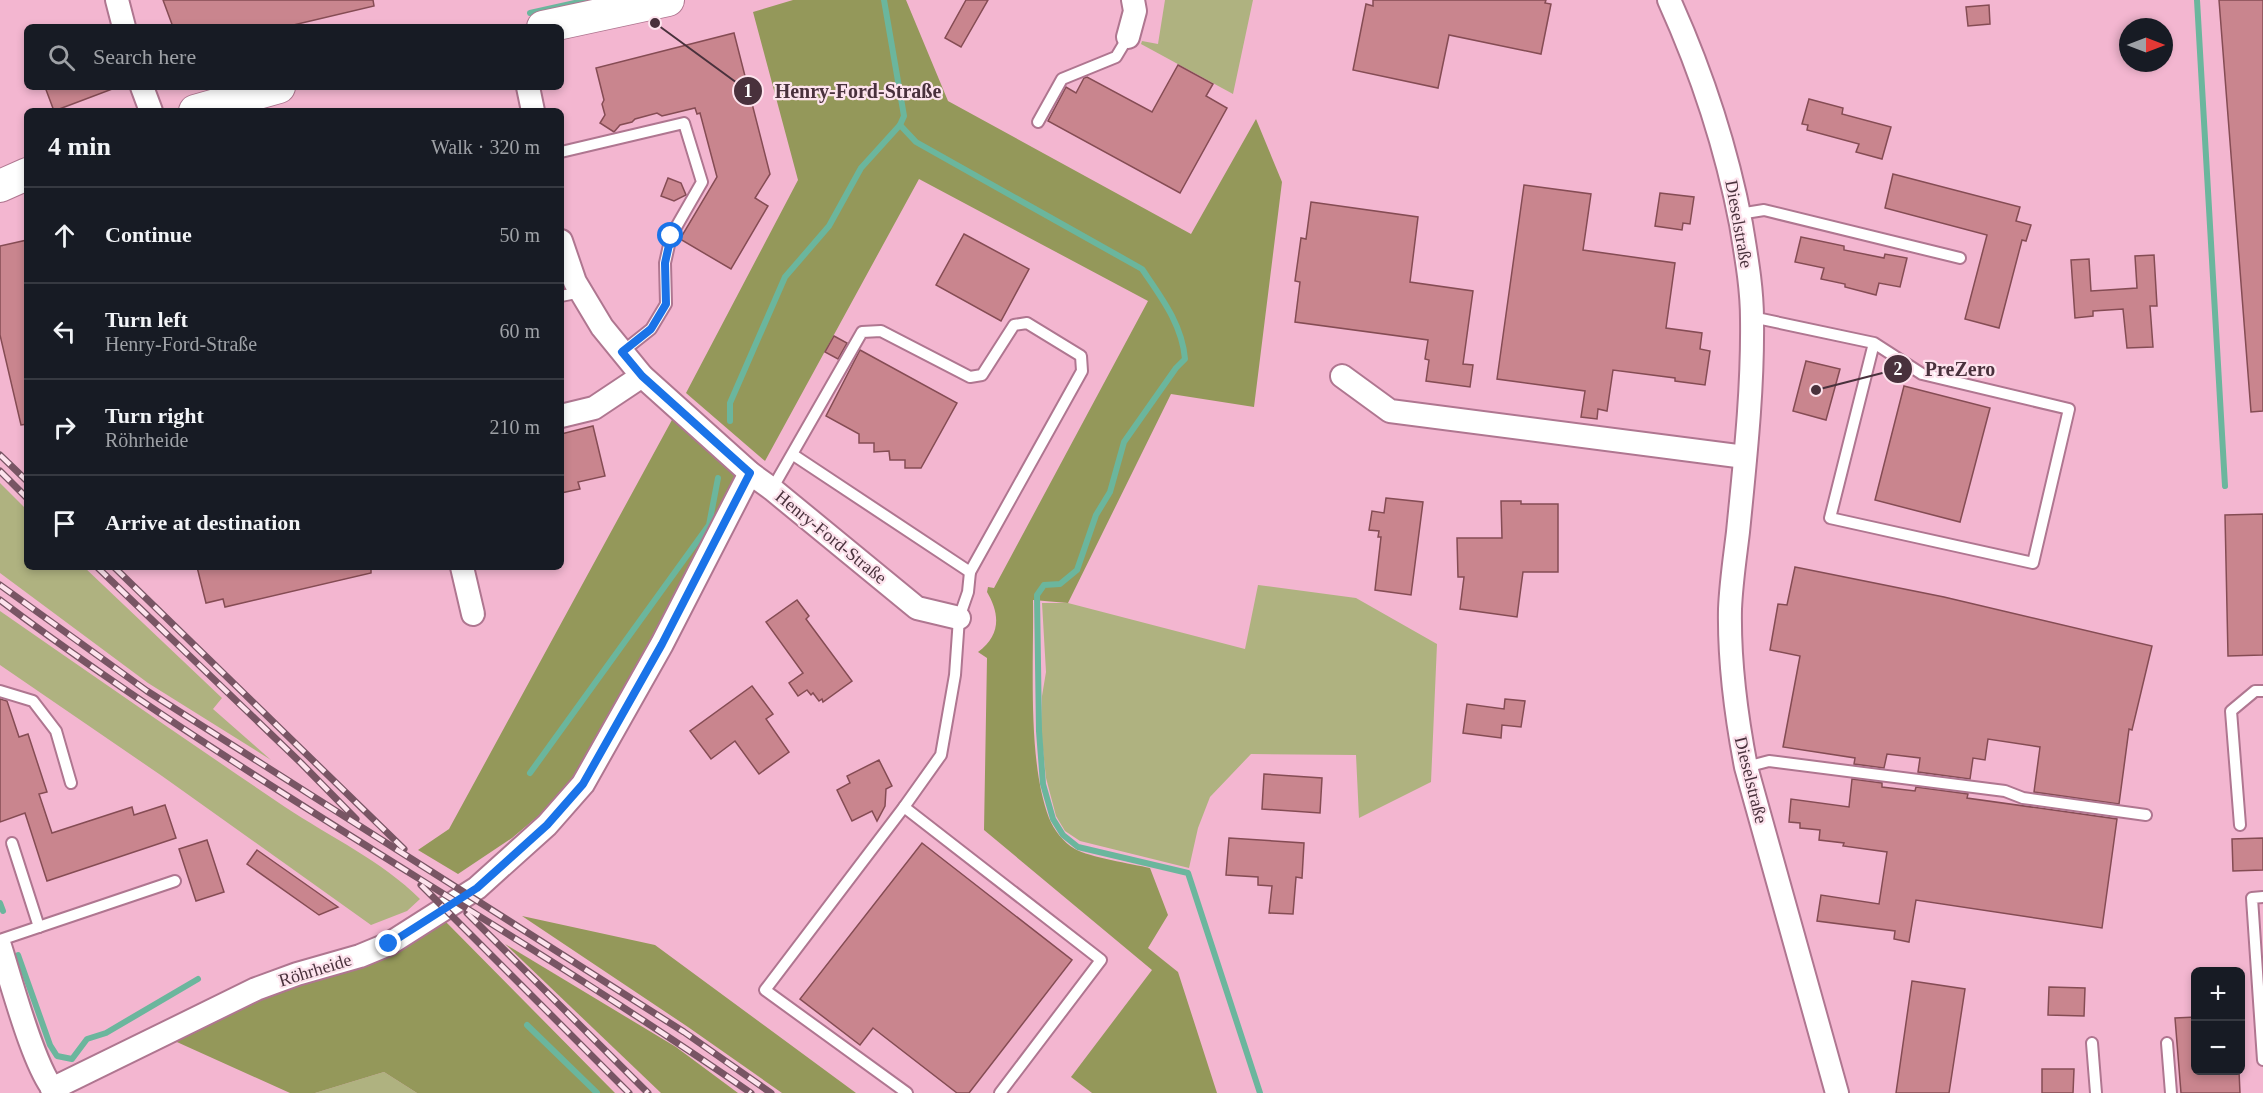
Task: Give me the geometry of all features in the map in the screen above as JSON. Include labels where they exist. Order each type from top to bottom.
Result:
[{"type":"street","points":[[117,0],[123,24]]},
{"type":"street","points":[[557,24],[668,0]]},
{"type":"street","points":[[1128,37],[1135,11],[1133,0]]},
{"type":"street","name":"Dieselstraße","points":[[1670,0],[1705,86],[1726,156],[1747,259],[1752,317],[1751,394],[1730,608],[1736,706],[1746,767],[1837,1093]]},
{"type":"street","points":[[143,90],[150,108]]},
{"type":"street","points":[[206,108],[268,90]]},
{"type":"street","points":[[529,90],[532,108]]},
{"type":"street","points":[[0,186],[24,175]]},
{"type":"street","name":"Henry-Ford-Straße","points":[[564,251],[575,282],[571,294],[602,327],[642,376],[750,473],[917,608],[959,618]]},
{"type":"street","points":[[564,415],[594,408],[642,376]]},
{"type":"street","points":[[1342,376],[1390,411],[1745,457]]},
{"type":"street","name":"Röhrheide","points":[[55,1091],[256,989],[297,974],[360,956],[389,944],[486,880],[547,825],[583,784],[662,644],[750,473]]},
{"type":"street","points":[[463,570],[473,614]]},
{"type":"street","points":[[0,946],[40,1069],[55,1091]]},
{"type":"lane","points":[[1038,122],[1062,79],[1116,57],[1128,37]]},
{"type":"lane","points":[[564,151],[684,123],[702,182],[671,236],[665,263],[666,304],[651,329],[622,352]]},
{"type":"lane","points":[[1739,214],[1764,210],[1960,258]]},
{"type":"lane","points":[[1752,317],[1874,343],[1922,374],[2069,410],[2033,563],[1830,518],[1874,343]]},
{"type":"lane","points":[[772,489],[862,332],[880,331],[970,377],[982,375],[1014,325],[1027,323],[1081,356],[1082,371],[970,572],[968,592],[959,618],[955,675],[941,755],[765,990],[907,1093]]},
{"type":"lane","points":[[792,454],[970,572]]},
{"type":"lane","points":[[0,691],[33,701],[56,731],[70,783]]},
{"type":"lane","points":[[2240,825],[2231,711],[2255,691],[2263,691]]},
{"type":"lane","points":[[1746,767],[1769,761],[2005,791],[2023,798],[2146,815]]},
{"type":"lane","points":[[903,807],[1101,960],[1000,1093]]},
{"type":"lane","points":[[12,843],[39,927]]},
{"type":"lane","points":[[0,940],[175,881]]},
{"type":"lane","points":[[2263,897],[2252,898],[2263,1060]]},
{"type":"lane","points":[[2092,1043],[2096,1093]]},
{"type":"lane","points":[[2167,1043],[2171,1093]]},
{"type":"green space","points":[[793,0],[906,0],[948,101],[1191,234],[1256,119],[1282,182],[1254,407],[1171,394],[1068,603],[1033,600],[1033,711],[1037,768],[1049,818],[1059,835],[1075,849],[1150,868],[1168,915],[1148,948],[1178,972],[1217,1093],[1092,1093],[1071,1077],[1152,970],[984,830],[987,658],[978,652],[991,639],[996,624],[994,608],[987,592],[988,587],[994,588],[1148,301],[919,179],[765,461],[686,393],[798,180],[753,12]]},
{"type":"green space","points":[[1165,0],[1253,0],[1233,94],[1141,44],[1142,41],[1158,44]]},
{"type":"green space","points":[[673,418],[741,479],[573,787],[512,838],[458,874],[418,850],[449,829]]},
{"type":"green space","points":[[0,483],[24,507],[24,570],[87,570],[222,698],[213,709],[271,760],[148,683],[0,573]]},
{"type":"green space","points":[[1258,585],[1356,598],[1437,644],[1431,782],[1359,818],[1356,755],[1251,754],[1210,797],[1198,828],[1189,868],[1080,841],[1065,831],[1056,816],[1046,778],[1041,731],[1042,696],[1046,672],[1042,603],[1068,603],[1245,649]]},
{"type":"green space","points":[[0,611],[285,807],[372,861],[420,899],[407,911],[371,925],[162,776],[0,665]]},
{"type":"green space","points":[[522,916],[655,945],[856,1093],[782,1093]]},
{"type":"green space","points":[[445,921],[615,1093],[417,1093],[384,1072],[315,1093],[290,1093],[168,1038]]},
{"type":"green space","points":[[505,944],[676,1047],[738,1093],[661,1093]]},
{"type":"green space","points":[[384,1072],[417,1093],[315,1093]]},
{"type":"building","points":[[163,0],[373,0],[374,6],[298,24],[172,24]]},
{"type":"building","points":[[966,0],[988,0],[961,47],[945,38]]},
{"type":"building","points":[[1373,0],[1546,0],[1545,3],[1551,4],[1541,54],[1449,35],[1438,88],[1353,70],[1366,4],[1373,6]]},
{"type":"building","points":[[2219,0],[2263,0],[2263,411],[2251,412]]},
{"type":"building","points":[[1989,5],[1990,24],[1968,26],[1966,7]]},
{"type":"building","points":[[734,33],[770,174],[755,198],[768,206],[731,269],[680,239],[717,177],[700,113],[697,114],[695,108],[662,116],[657,113],[620,125],[614,132],[600,123],[605,115],[602,104],[604,100],[596,68]]},
{"type":"building","points":[[1178,65],[1213,84],[1206,96],[1227,108],[1180,193],[1048,121],[1066,87],[1076,93],[1084,78],[1087,77],[1152,112]]},
{"type":"building","points":[[46,90],[110,90],[62,108],[53,108]]},
{"type":"building","points":[[1809,99],[1843,108],[1842,114],[1891,127],[1882,159],[1856,152],[1859,144],[1807,130],[1808,125],[1802,124]]},
{"type":"building","points":[[1893,174],[2020,207],[2016,221],[2031,225],[2026,241],[2022,240],[1999,328],[1965,319],[1987,235],[1885,208]]},
{"type":"building","points":[[668,178],[681,183],[686,195],[674,201],[661,196]]},
{"type":"building","points":[[1524,185],[1591,194],[1583,250],[1675,263],[1666,328],[1702,333],[1700,349],[1710,351],[1705,385],[1675,381],[1675,378],[1613,370],[1607,411],[1598,409],[1597,419],[1581,417],[1585,391],[1497,379]]},
{"type":"building","points":[[1660,193],[1694,197],[1690,224],[1683,223],[1682,230],[1655,226]]},
{"type":"building","points":[[1311,202],[1418,217],[1410,282],[1473,291],[1463,364],[1473,365],[1470,387],[1426,381],[1429,360],[1425,359],[1428,340],[1295,322],[1300,282],[1295,281],[1301,238],[1306,239]]},
{"type":"building","points":[[964,234],[1029,269],[1001,321],[936,285]]},
{"type":"building","points":[[1801,237],[1844,246],[1844,250],[1884,258],[1885,254],[1907,258],[1900,287],[1879,283],[1876,295],[1845,287],[1845,284],[1821,279],[1824,268],[1795,262]]},
{"type":"building","points":[[24,241],[24,424],[21,425],[0,335],[0,246]]},
{"type":"building","points":[[2154,255],[2157,306],[2150,306],[2153,347],[2127,348],[2123,309],[2093,311],[2093,316],[2075,318],[2071,260],[2089,259],[2091,291],[2137,288],[2135,256]]},
{"type":"building","points":[[834,336],[847,343],[838,359],[825,352]]},
{"type":"building","points":[[860,350],[957,403],[921,468],[905,468],[905,460],[890,460],[889,451],[874,452],[874,443],[859,443],[859,434],[826,416]]},
{"type":"building","points":[[1806,361],[1840,369],[1826,420],[1793,411]]},
{"type":"building","points":[[1904,386],[1990,408],[1960,522],[1875,500]]},
{"type":"building","points":[[593,426],[605,476],[578,482],[580,489],[564,492],[564,433]]},
{"type":"building","points":[[1386,498],[1423,502],[1411,595],[1375,590],[1381,537],[1378,537],[1379,531],[1369,530],[1372,511],[1384,513]]},
{"type":"building","points":[[1501,501],[1521,501],[1521,504],[1558,504],[1558,572],[1523,572],[1517,617],[1460,609],[1464,577],[1458,577],[1457,538],[1502,538]]},
{"type":"building","points":[[2263,514],[2263,655],[2228,656],[2225,515]]},
{"type":"building","points":[[1795,567],[1944,597],[2152,646],[2132,730],[2129,729],[2119,804],[2034,792],[2040,747],[1988,739],[1985,760],[1973,758],[1970,779],[1918,772],[1920,758],[1887,754],[1884,768],[1854,764],[1855,758],[1783,747],[1800,656],[1770,650],[1778,604],[1787,605]]},
{"type":"building","points":[[198,570],[371,570],[371,573],[225,607],[223,599],[206,603]]},
{"type":"building","points":[[797,600],[809,616],[806,619],[852,681],[823,702],[807,690],[798,696],[789,683],[803,673],[766,622]]},
{"type":"building","points":[[752,686],[773,714],[766,719],[789,752],[759,774],[735,741],[711,759],[690,731]]},
{"type":"building","points":[[0,699],[7,701],[19,737],[28,734],[47,792],[39,794],[52,833],[132,807],[134,815],[165,805],[176,838],[47,881],[25,813],[0,822]]},
{"type":"building","points":[[1505,699],[1525,701],[1521,727],[1502,725],[1501,738],[1463,733],[1467,704],[1504,709]]},
{"type":"building","points":[[879,760],[892,786],[886,789],[885,806],[877,821],[872,811],[852,821],[837,790],[850,783],[847,776]]},
{"type":"building","points":[[1264,774],[1322,778],[1320,813],[1262,809]]},
{"type":"building","points":[[1852,779],[1882,783],[1882,787],[1915,791],[1916,787],[1968,794],[1967,798],[2117,819],[2102,928],[1916,900],[1909,942],[1894,939],[1895,931],[1817,921],[1821,895],[1879,904],[1887,852],[1819,840],[1820,830],[1800,828],[1800,823],[1789,822],[1791,799],[1849,807]]},
{"type":"building","points":[[1229,838],[1304,843],[1302,878],[1296,877],[1293,914],[1269,913],[1272,886],[1258,885],[1258,877],[1226,875]]},
{"type":"building","points":[[2263,838],[2263,870],[2233,871],[2232,839]]},
{"type":"building","points":[[207,840],[224,892],[196,901],[179,849]]},
{"type":"building","points":[[922,843],[1072,960],[969,1093],[957,1093],[873,1028],[860,1045],[800,999]]},
{"type":"building","points":[[257,850],[338,907],[319,915],[247,864]]},
{"type":"building","points":[[1912,981],[1965,989],[1949,1093],[1896,1093]]},
{"type":"building","points":[[2049,987],[2085,988],[2084,1016],[2048,1015]]},
{"type":"building","points":[[2191,1017],[2191,1075],[2239,1075],[2240,1093],[2181,1093],[2175,1018]]},
{"type":"building","points":[[2042,1069],[2074,1069],[2073,1093],[2042,1093]]},
{"type":"waterway","points":[[530,13],[588,0]]},
{"type":"waterway","points":[[730,421],[730,403],[785,277],[829,226],[861,168],[900,125],[904,116],[884,0]]},
{"type":"waterway","points":[[2197,0],[2225,486]]},
{"type":"waterway","points":[[900,125],[916,142],[1142,269],[1170,311],[1180,334],[1185,359],[1176,368],[1124,442],[1110,492],[1096,515],[1077,570],[1060,584],[1044,585],[1037,595],[1039,731],[1043,784],[1053,819],[1063,835],[1078,847],[1188,873],[1260,1093]]},
{"type":"waterway","points":[[530,773],[709,525],[718,478]]},
{"type":"waterway","points":[[0,903],[3,911]]},
{"type":"waterway","points":[[18,955],[50,1045],[57,1056],[72,1059],[87,1039],[106,1033],[198,979]]},
{"type":"waterway","points":[[527,1025],[597,1093]]},
{"type":"railway","points":[[0,455],[24,478]]},
{"type":"railway","points":[[0,471],[24,495]]},
{"type":"railway","points":[[100,570],[356,819]]},
{"type":"railway","points":[[117,570],[404,849]]},
{"type":"railway","points":[[0,585],[147,691],[684,1032],[771,1093]]},
{"type":"railway","points":[[0,600],[91,666],[184,729],[563,969],[751,1093]]},
{"type":"railway","points":[[421,885],[629,1093]]},
{"type":"railway","points":[[467,913],[648,1093]]},
{"type":"place","name":"Henry-Ford-Straße","points":[[655,23]]},
{"type":"place","name":"PreZero","points":[[1816,390]]},
{"type":"route","points":[[389,944],[477,888],[547,825],[583,784],[662,644],[750,473],[642,376],[622,352],[651,329],[666,304],[665,263],[671,236]]}]
